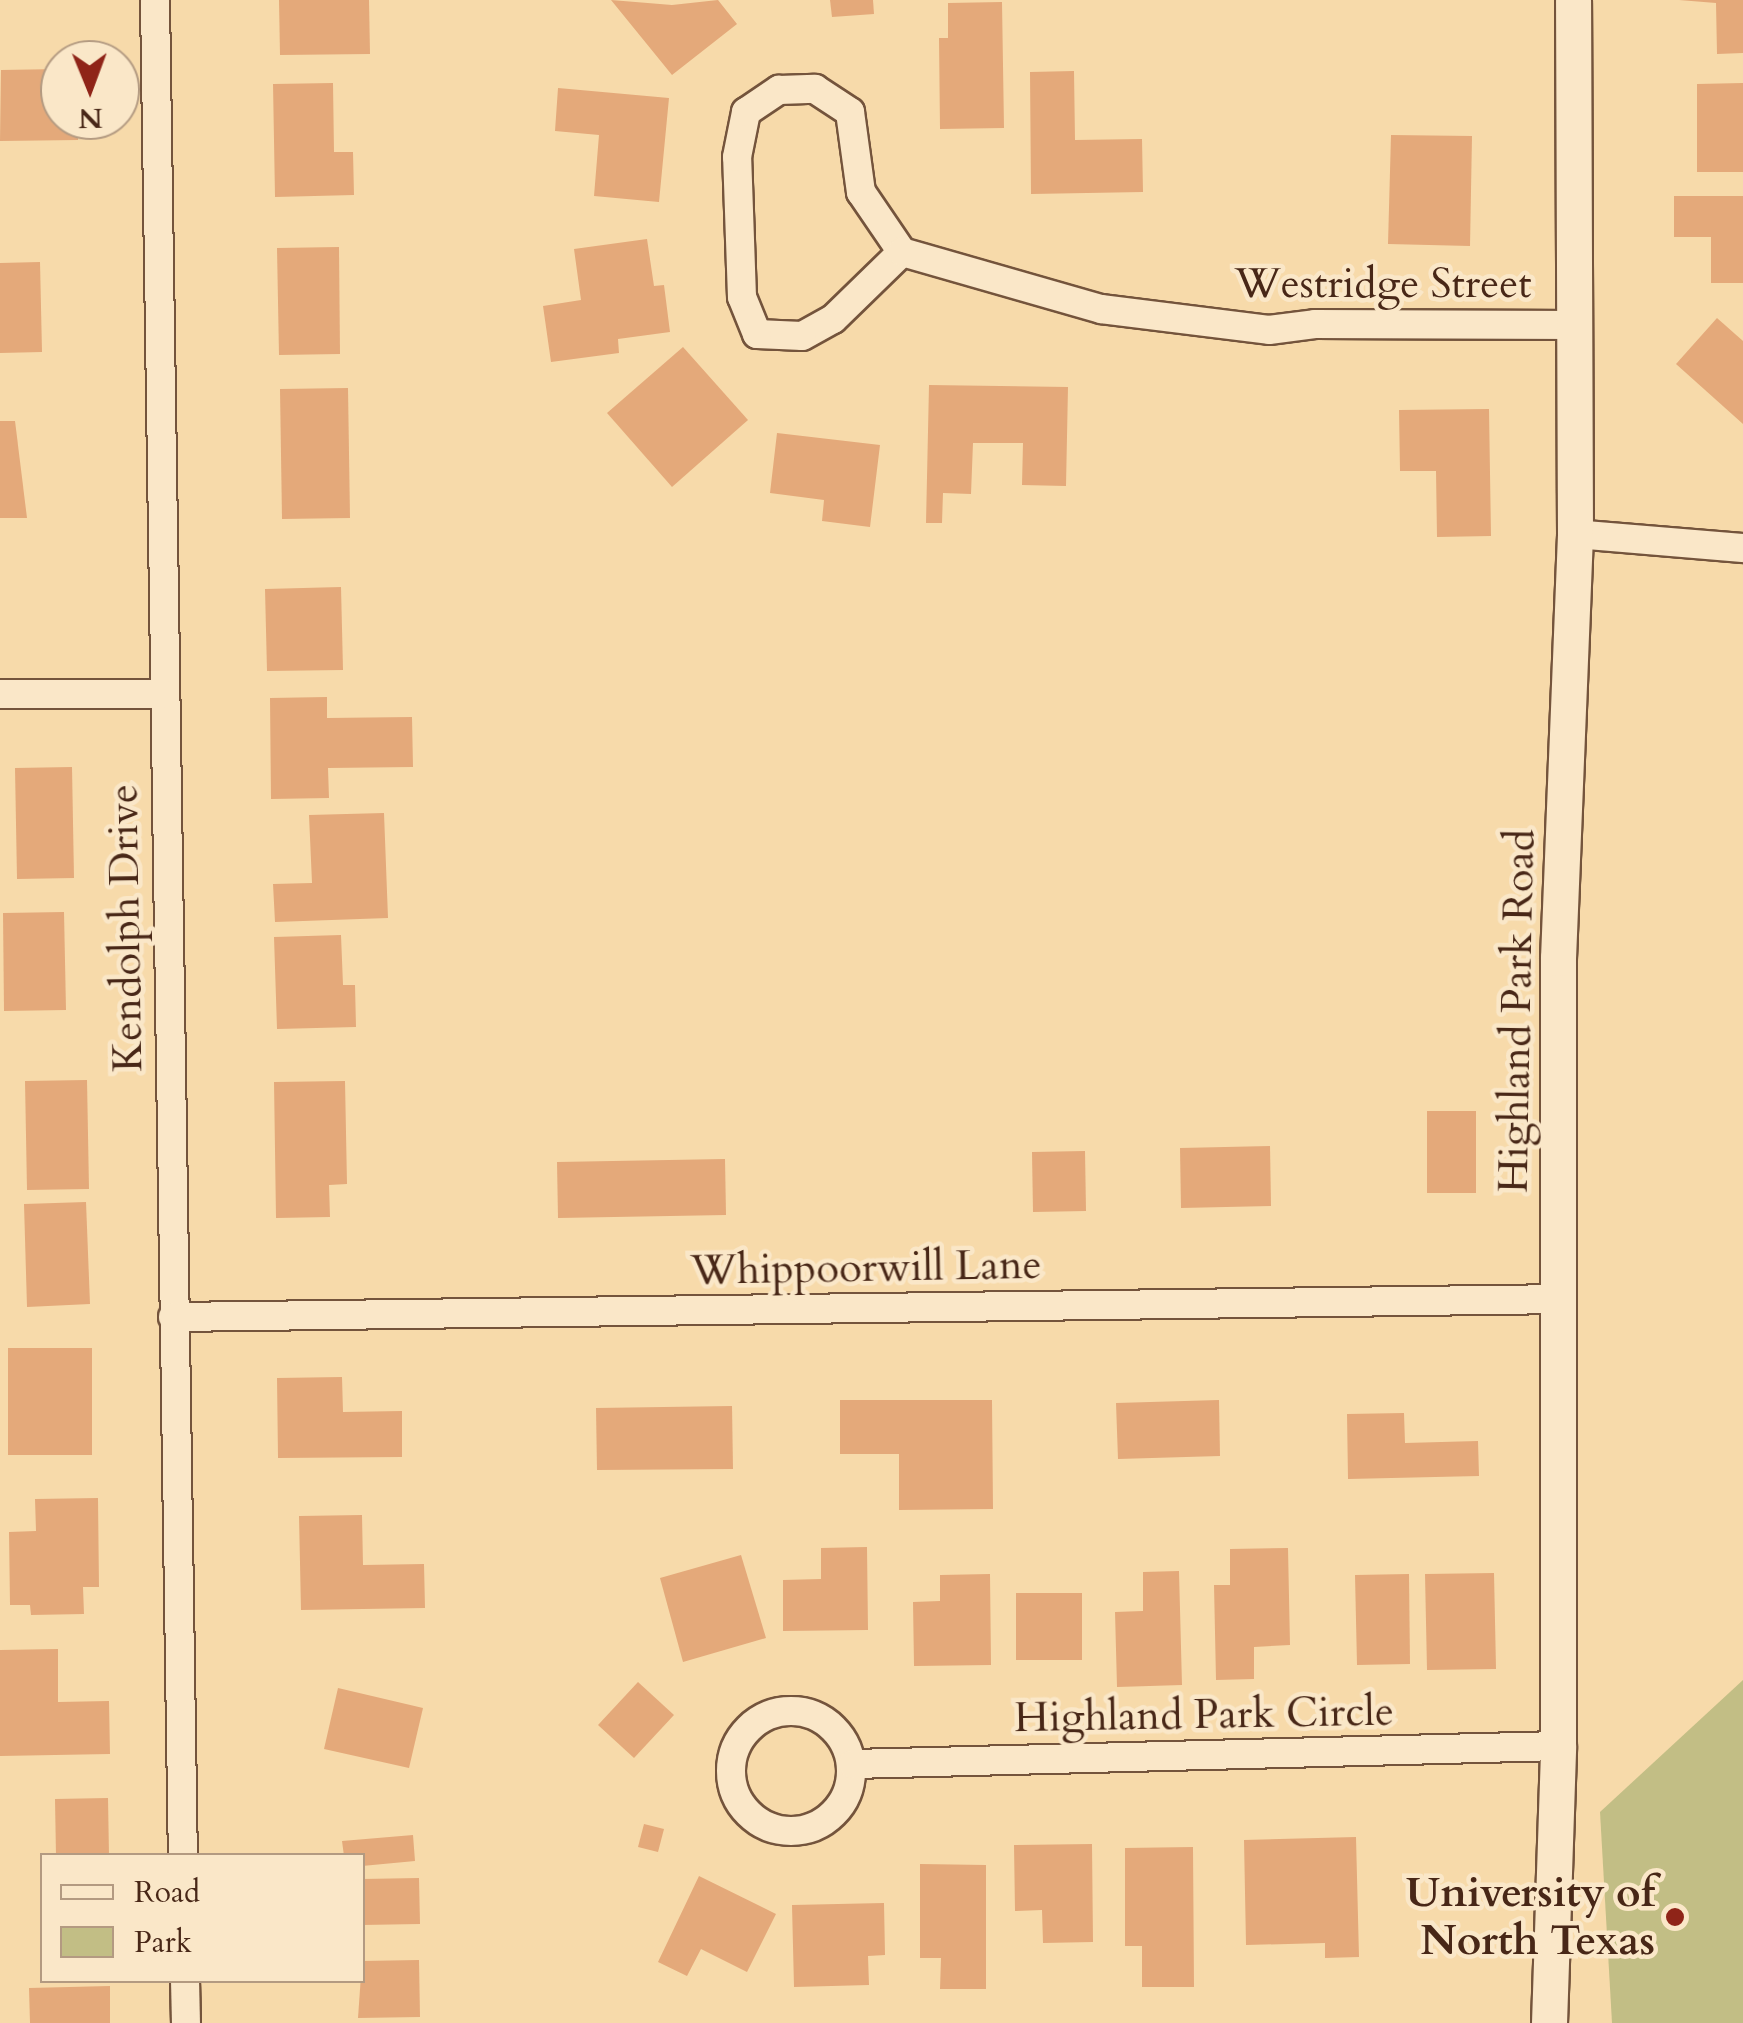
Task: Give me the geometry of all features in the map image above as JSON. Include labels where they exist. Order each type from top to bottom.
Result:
[{"type":"street","name":"Kendolph Drive","points":[[155,0],[162,694],[183,1853]]},
{"type":"street","name":"Highland Park Road","points":[[1549,2023],[1558,1746],[1558,958],[1575,534],[1573,0]]},
{"type":"street","points":[[814,89],[850,112],[861,192],[902,252],[833,319],[802,336],[757,334],[742,297],[738,156],[746,112],[780,90],[814,89]]},
{"type":"street","name":"Westridge Street","points":[[902,252],[1101,309],[1269,330],[1314,324],[1574,325]]},
{"type":"street","points":[[1575,534],[1743,548]]},
{"type":"street","points":[[0,694],[162,694]]},
{"type":"street","name":"Whippoorwill Lane","points":[[173,1317],[1560,1298]]},
{"type":"street","points":[[804,1711],[837,1730],[853,1764],[846,1802],[817,1827],[779,1832],[745,1813],[730,1778],[737,1740],[766,1715],[804,1711]]},
{"type":"street","name":"Highland Park Circle","points":[[853,1764],[1558,1746]]},
{"type":"street","points":[[185,1983],[186,2023]]},
{"type":"green space","name":"University of North Texas","points":[[1743,1680],[1743,2023],[1612,2023],[1600,1812]]},
{"type":"building","points":[[279,0],[369,0],[370,54],[280,55]]},
{"type":"building","points":[[611,0],[672,5],[718,0],[737,24],[672,75]]},
{"type":"building","points":[[830,0],[873,0],[874,14],[832,17]]},
{"type":"building","points":[[1679,0],[1743,0],[1743,53],[1717,54],[1716,3]]},
{"type":"building","points":[[1002,2],[1004,128],[940,129],[939,38],[948,38],[948,3]]},
{"type":"building","points":[[40,69],[40,140],[78,140],[0,141],[1,70]]},
{"type":"building","points":[[1074,71],[1075,140],[1142,139],[1143,192],[1031,194],[1030,72]]},
{"type":"building","points":[[333,83],[334,152],[353,152],[354,195],[275,197],[273,84]]},
{"type":"building","points":[[1743,83],[1743,172],[1697,172],[1697,84]]},
{"type":"building","points":[[558,88],[669,98],[659,202],[594,196],[599,135],[555,131]]},
{"type":"building","points":[[1391,135],[1472,136],[1470,246],[1388,244]]},
{"type":"building","points":[[1674,196],[1743,196],[1743,283],[1711,283],[1711,237],[1674,237]]},
{"type":"building","points":[[647,239],[654,286],[664,285],[670,332],[618,339],[619,353],[551,362],[543,306],[581,300],[574,249]]},
{"type":"building","points":[[339,247],[340,354],[279,355],[277,248]]},
{"type":"building","points":[[40,262],[42,352],[0,353],[0,263]]},
{"type":"building","points":[[1717,318],[1743,341],[1743,424],[1676,364]]},
{"type":"building","points":[[683,347],[748,420],[672,487],[607,413]]},
{"type":"building","points":[[929,385],[1068,387],[1066,486],[1022,485],[1023,443],[973,443],[971,494],[943,493],[942,523],[926,523]]},
{"type":"building","points":[[348,388],[350,518],[282,519],[280,389]]},
{"type":"building","points":[[1489,409],[1491,536],[1437,537],[1436,471],[1400,471],[1399,410]]},
{"type":"building","points":[[0,421],[15,421],[27,518],[0,518]]},
{"type":"building","points":[[777,433],[880,445],[870,527],[822,521],[824,500],[770,493]]},
{"type":"building","points":[[341,587],[343,670],[267,671],[265,589]]},
{"type":"building","points":[[327,697],[327,718],[412,717],[413,767],[328,768],[329,798],[271,799],[270,698]]},
{"type":"building","points":[[72,767],[74,878],[17,879],[15,768]]},
{"type":"building","points":[[384,813],[388,918],[275,922],[273,884],[312,883],[309,815]]},
{"type":"building","points":[[64,912],[66,1010],[4,1011],[3,913]]},
{"type":"building","points":[[341,935],[343,985],[355,985],[356,1027],[277,1029],[274,937]]},
{"type":"building","points":[[87,1080],[89,1189],[27,1190],[25,1081]]},
{"type":"building","points":[[345,1081],[347,1184],[329,1185],[330,1217],[276,1218],[274,1082]]},
{"type":"building","points":[[1427,1111],[1476,1111],[1476,1193],[1427,1193]]},
{"type":"building","points":[[1270,1146],[1271,1206],[1181,1208],[1180,1148]]},
{"type":"building","points":[[1085,1151],[1086,1211],[1033,1212],[1032,1152]]},
{"type":"building","points":[[725,1159],[726,1215],[558,1218],[557,1162]]},
{"type":"building","points":[[86,1202],[90,1304],[27,1307],[24,1204]]},
{"type":"building","points":[[8,1348],[92,1348],[92,1455],[8,1455]]},
{"type":"building","points":[[342,1377],[343,1412],[402,1411],[402,1457],[278,1458],[277,1378]]},
{"type":"building","points":[[840,1400],[992,1400],[993,1509],[899,1510],[899,1454],[840,1454]]},
{"type":"building","points":[[1219,1400],[1220,1456],[1118,1459],[1116,1403]]},
{"type":"building","points":[[732,1406],[733,1469],[597,1470],[596,1408]]},
{"type":"building","points":[[1404,1413],[1405,1443],[1478,1441],[1479,1476],[1348,1479],[1347,1414]]},
{"type":"building","points":[[98,1498],[99,1587],[83,1587],[84,1614],[31,1615],[30,1605],[10,1605],[9,1532],[36,1531],[35,1499]]},
{"type":"building","points":[[362,1515],[363,1565],[424,1564],[425,1608],[301,1610],[299,1516]]},
{"type":"building","points":[[867,1547],[868,1630],[783,1631],[783,1580],[821,1579],[821,1548]]},
{"type":"building","points":[[1288,1548],[1290,1645],[1254,1647],[1254,1679],[1216,1680],[1214,1585],[1230,1585],[1230,1549]]},
{"type":"building","points":[[741,1555],[766,1638],[683,1662],[660,1578]]},
{"type":"building","points":[[1179,1571],[1182,1685],[1117,1687],[1115,1612],[1143,1611],[1143,1572]]},
{"type":"building","points":[[1494,1573],[1496,1669],[1427,1670],[1425,1574]]},
{"type":"building","points":[[990,1574],[991,1665],[914,1666],[913,1602],[940,1601],[940,1575]]},
{"type":"building","points":[[1409,1574],[1410,1664],[1357,1665],[1355,1575]]},
{"type":"building","points":[[1016,1593],[1082,1593],[1082,1660],[1016,1660]]},
{"type":"building","points":[[58,1649],[58,1702],[109,1701],[110,1754],[0,1756],[0,1650]]},
{"type":"building","points":[[638,1682],[674,1715],[634,1758],[598,1725]]},
{"type":"building","points":[[338,1688],[423,1708],[409,1768],[324,1749]]},
{"type":"building","points":[[108,1798],[109,1853],[56,1853],[55,1799]]},
{"type":"building","points":[[644,1824],[664,1829],[658,1852],[638,1847]]},
{"type":"building","points":[[413,1835],[415,1861],[365,1866],[365,1853],[344,1853],[342,1841]]},
{"type":"building","points":[[1356,1837],[1359,1957],[1325,1958],[1325,1943],[1246,1945],[1244,1840]]},
{"type":"building","points":[[1092,1844],[1093,1942],[1043,1943],[1042,1910],[1015,1911],[1014,1845]]},
{"type":"building","points":[[1193,1847],[1194,1987],[1142,1987],[1142,1946],[1125,1946],[1125,1848]]},
{"type":"building","points":[[920,1864],[986,1865],[986,1989],[940,1989],[941,1958],[920,1958]]},
{"type":"building","points":[[699,1876],[776,1914],[747,1972],[701,1949],[687,1976],[658,1962]]},
{"type":"building","points":[[419,1878],[420,1924],[365,1925],[365,1879]]},
{"type":"building","points":[[884,1903],[885,1955],[868,1956],[869,1985],[794,1987],[792,1905]]},
{"type":"building","points":[[419,1960],[420,2017],[358,2018],[365,1961]]},
{"type":"building","points":[[110,1986],[110,2023],[30,2023],[29,1988]]},
{"type":"place","name":"University of North Texas","points":[[1675,1917]]}]
